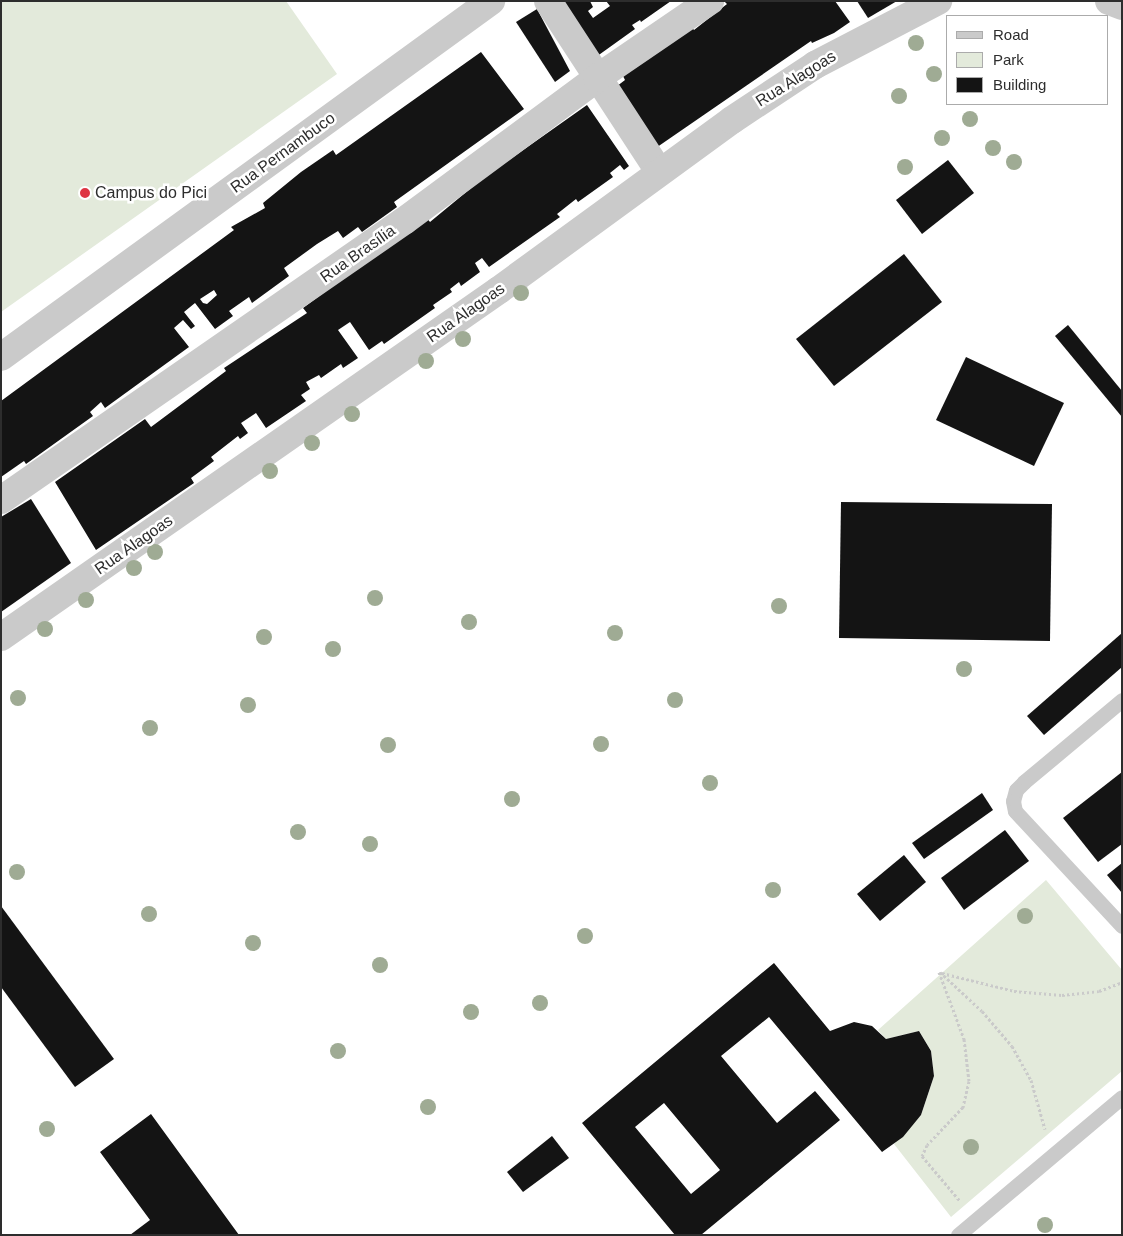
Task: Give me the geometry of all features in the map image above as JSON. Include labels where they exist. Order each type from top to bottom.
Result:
[{"type":"street","name":"Rua Pernambuco","points":[[1,357],[491,1]]},
{"type":"street","points":[[548,1],[659,171]]},
{"type":"street","name":"Rua Brasília","points":[[1,500],[404,221],[597,78],[710,1]]},
{"type":"street","name":"Rua Alagoas","points":[[1,637],[499,290],[659,171],[815,65],[938,1]]},
{"type":"street","points":[[1109,1],[1122,6]]},
{"type":"lane","points":[[1122,700],[1024,782],[1016,790],[1013,801],[1015,811],[1122,926]]},
{"type":"lane","points":[[958,1235],[1122,1097]]},
{"type":"path","points":[[939,972],[1014,991],[1062,994],[1099,991],[1122,982]]},
{"type":"path","points":[[939,972],[982,1011],[1012,1046],[1031,1080],[1052,1155]]},
{"type":"path","points":[[939,972],[964,1039],[969,1080],[963,1106],[927,1145],[922,1156],[976,1219]]},
{"type":"green space","name":"Campus do Pici","points":[[1,1],[286,1],[337,74],[1,312]]},
{"type":"green space","points":[[1046,880],[1122,970],[1122,1071],[951,1217],[894,1144],[921,1115],[934,1076],[931,1051],[919,1031],[886,1039],[878,1030]]},
{"type":"building","points":[[556,1],[590,1],[593,7],[588,11],[593,18],[610,6],[606,1],[671,1],[641,22],[640,20],[632,25],[635,29],[589,62]]},
{"type":"building","points":[[724,1],[835,1],[850,22],[834,33],[812,43],[811,41],[650,152],[608,93],[625,80],[623,76],[690,25],[694,30],[727,4]]},
{"type":"building","points":[[857,1],[897,1],[868,18]]},
{"type":"building","points":[[537,9],[570,71],[555,82],[516,22]]},
{"type":"building","points":[[481,52],[524,109],[394,202],[397,207],[362,232],[358,227],[343,238],[338,231],[317,244],[284,268],[289,276],[252,303],[249,297],[229,311],[233,316],[215,329],[195,303],[184,312],[195,326],[191,329],[183,320],[174,328],[189,347],[105,408],[101,402],[90,412],[93,416],[26,464],[24,461],[1,477],[1,401],[234,230],[231,227],[265,208],[263,203],[301,172],[333,150],[336,155]],"holes":[[[214,290],[217,295],[207,304],[203,303],[200,299]]]},
{"type":"building","points":[[587,105],[629,166],[624,170],[620,165],[610,173],[613,177],[578,202],[576,199],[557,214],[560,217],[489,267],[482,258],[475,263],[480,272],[461,286],[459,282],[450,289],[452,292],[433,305],[435,308],[384,344],[382,341],[369,350],[350,322],[338,330],[358,358],[343,368],[341,364],[321,378],[319,375],[306,382],[310,389],[301,395],[306,401],[266,428],[256,413],[241,423],[248,433],[240,439],[238,436],[211,457],[214,461],[191,478],[194,483],[96,550],[55,482],[145,419],[151,427],[226,371],[224,368],[307,313],[303,308],[426,217],[430,222],[482,179]]},
{"type":"building","points":[[948,160],[974,193],[922,234],[896,200]]},
{"type":"building","points":[[904,254],[942,302],[834,386],[796,339]]},
{"type":"building","points":[[1068,325],[1122,391],[1122,417],[1055,336]]},
{"type":"building","points":[[966,357],[1064,403],[1034,466],[936,420]]},
{"type":"building","points":[[31,499],[71,563],[1,612],[1,517]]},
{"type":"building","points":[[841,502],[1052,504],[1050,641],[839,638]]},
{"type":"building","points":[[1122,633],[1122,667],[1044,735],[1027,716]]},
{"type":"building","points":[[1122,772],[1122,844],[1098,862],[1063,818]]},
{"type":"building","points":[[982,793],[993,810],[924,859],[912,843]]},
{"type":"building","points":[[1005,830],[1029,861],[964,910],[941,878]]},
{"type":"building","points":[[904,855],[926,882],[880,921],[857,894]]},
{"type":"building","points":[[1122,863],[1122,893],[1107,875]]},
{"type":"building","points":[[1,906],[114,1059],[75,1087],[1,987]]},
{"type":"building","points":[[774,963],[830,1031],[854,1022],[872,1026],[886,1039],[919,1031],[931,1051],[934,1076],[921,1115],[903,1137],[882,1152],[769,1017],[721,1056],[777,1123],[815,1091],[840,1120],[701,1235],[675,1235],[582,1123]],"holes":[[[664,1103],[720,1170],[691,1194],[635,1127]]]},
{"type":"building","points":[[151,1114],[239,1235],[130,1235],[150,1220],[100,1152]]},
{"type":"building","points":[[552,1136],[569,1158],[523,1192],[507,1172]]},
{"type":"place","name":"Campus do Pici","points":[[85,193]]}]
